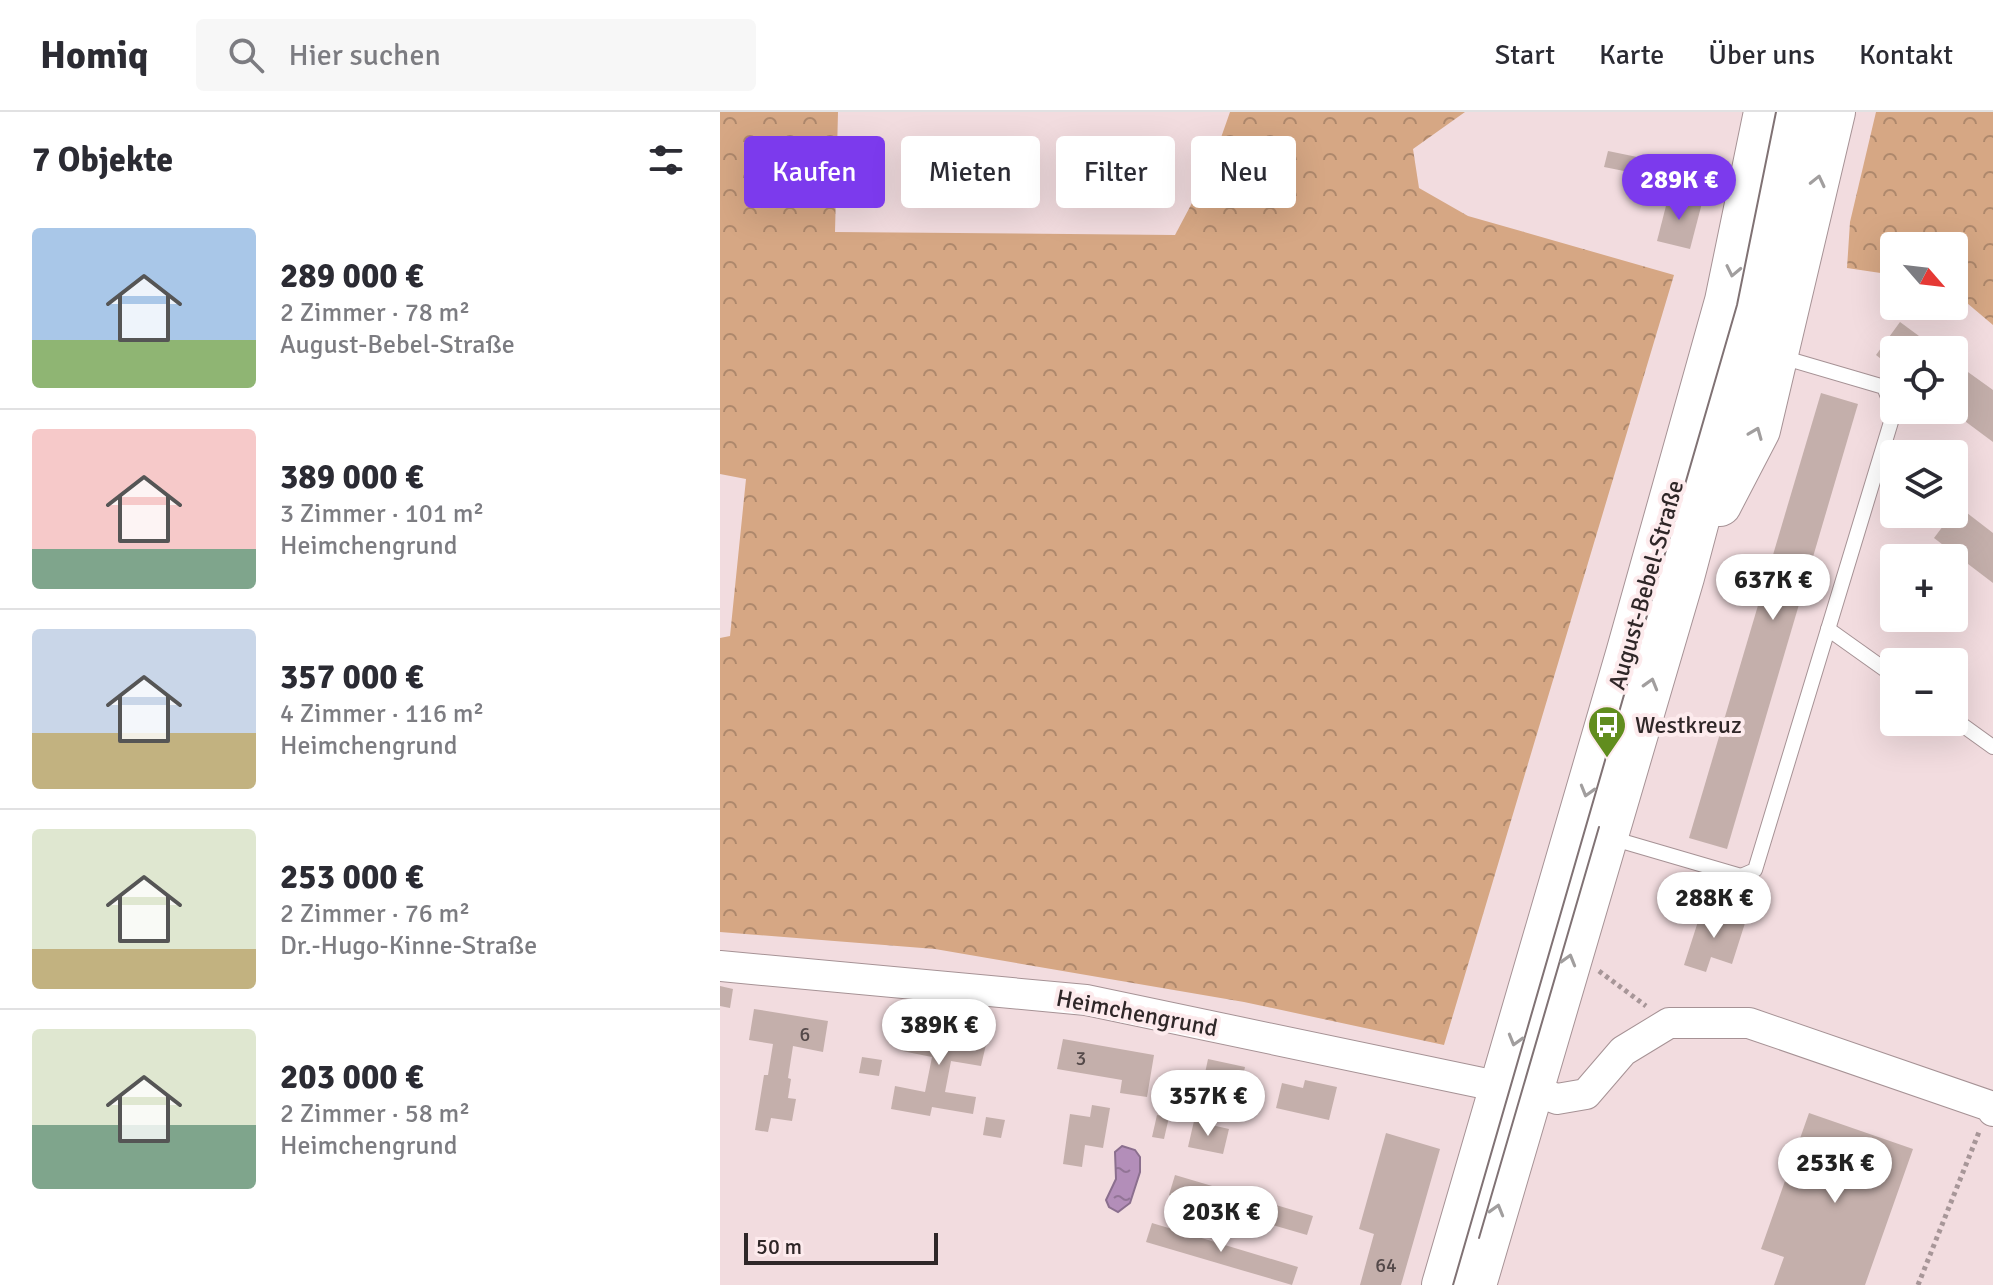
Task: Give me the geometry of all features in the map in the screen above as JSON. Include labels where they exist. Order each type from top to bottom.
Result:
[{"type":"street","name":"August-Bebel-Straße","points":[[1475,1285],[1516,1089],[1726,301],[1765,112]]},
{"type":"street","name":"August-Bebel-Straße","points":[[1443,1285],[1606,837],[1683,577],[1756,302],[1799,112]]},
{"type":"street","points":[[1683,577],[1759,430],[1834,112]]},
{"type":"street","name":"Heimchengrund","points":[[720,966],[1086,1000],[1557,1099],[1586,1094],[1623,1051],[1669,1023]]},
{"type":"street","points":[[1669,1023],[1749,1023],[1991,1108]]},
{"type":"lane","points":[[1606,837],[1741,876],[1755,870],[1894,412],[1884,387],[1776,355]]},
{"type":"lane","points":[[1828,629],[1880,666]]},
{"type":"lane","points":[[1968,729],[1993,747]]},
{"type":"path","points":[[1595,968],[1669,1023]]},
{"type":"path","points":[[1918,1285],[1991,1108]]},
{"type":"green space","points":[[720,112],[838,112],[837,136],[744,136],[744,208],[836,208],[835,232],[1175,235],[1191,205],[1191,208],[1296,208],[1296,136],[1222,136],[1230,112],[1465,112],[1413,149],[1419,188],[1468,216],[1674,275],[1444,1045],[1244,1002],[935,949],[720,932],[720,638],[730,636],[746,479],[720,474]]},
{"type":"green space","points":[[1876,112],[1993,112],[1993,325],[1968,304],[1968,232],[1880,232],[1880,273],[1847,268],[1850,222]]},
{"type":"water","points":[[1122,1146],[1135,1150],[1140,1157],[1140,1172],[1130,1203],[1118,1212],[1109,1207],[1106,1200],[1116,1179],[1115,1152]]},
{"type":"building","points":[[1608,151],[1647,159],[1644,175],[1604,167]]},
{"type":"building","points":[[1669,194],[1702,203],[1690,249],[1657,241]]},
{"type":"building","points":[[1900,322],[1919,336],[1890,336]]},
{"type":"building","points":[[1968,372],[1993,390],[1993,442],[1968,423]]},
{"type":"building","points":[[1821,393],[1858,404],[1727,849],[1689,838]]},
{"type":"building","points":[[1968,514],[1993,533],[1993,583],[1968,564],[1968,544],[1942,544],[1934,538],[1942,528],[1968,528]]},
{"type":"building","points":[[1702,909],[1745,923],[1732,964],[1711,957],[1706,972],[1684,965]]},
{"type":"building","points":[[720,986],[733,989],[730,1008],[720,1006]]},
{"type":"building","points":[[754,1009],[828,1021],[823,1052],[793,1046],[788,1078],[791,1079],[788,1098],[796,1099],[792,1121],[771,1118],[768,1132],[755,1130],[764,1075],[768,1075],[773,1044],[749,1040]]},
{"type":"building","points":[[908,1020],[988,1036],[981,1066],[951,1061],[945,1092],[976,1097],[973,1114],[932,1107],[930,1116],[891,1109],[895,1086],[925,1092],[932,1057],[902,1051]]},
{"type":"building","points":[[1063,1039],[1154,1055],[1147,1097],[1120,1093],[1122,1080],[1057,1069]]},
{"type":"building","points":[[862,1057],[882,1060],[879,1076],[859,1073]]},
{"type":"building","points":[[1208,1059],[1245,1067],[1237,1105],[1200,1097]]},
{"type":"building","points":[[1305,1080],[1337,1087],[1329,1120],[1276,1108],[1282,1083],[1303,1088]]},
{"type":"building","points":[[1092,1105],[1110,1108],[1103,1148],[1085,1145],[1082,1167],[1063,1164],[1070,1114],[1090,1117]]},
{"type":"building","points":[[1809,1113],[1913,1149],[1865,1285],[1774,1285],[1784,1257],[1761,1249]]},
{"type":"building","points":[[1157,1115],[1169,1117],[1164,1139],[1152,1137]]},
{"type":"building","points":[[986,1117],[1005,1120],[1001,1138],[983,1135]]},
{"type":"building","points":[[1194,1121],[1229,1129],[1223,1154],[1188,1147]]},
{"type":"building","points":[[1386,1133],[1440,1149],[1401,1285],[1360,1285],[1374,1234],[1359,1229]]},
{"type":"building","points":[[1175,1175],[1313,1216],[1307,1235],[1169,1195]]},
{"type":"building","points":[[1152,1223],[1298,1267],[1292,1285],[1146,1242]]},
{"type":"tram line","points":[[1453,1285],[1737,305],[1776,112]]},
{"type":"tram line","points":[[1479,1238],[1599,827]]},
{"type":"place","name":"Westkreuz","points":[[1607,759]]}]
